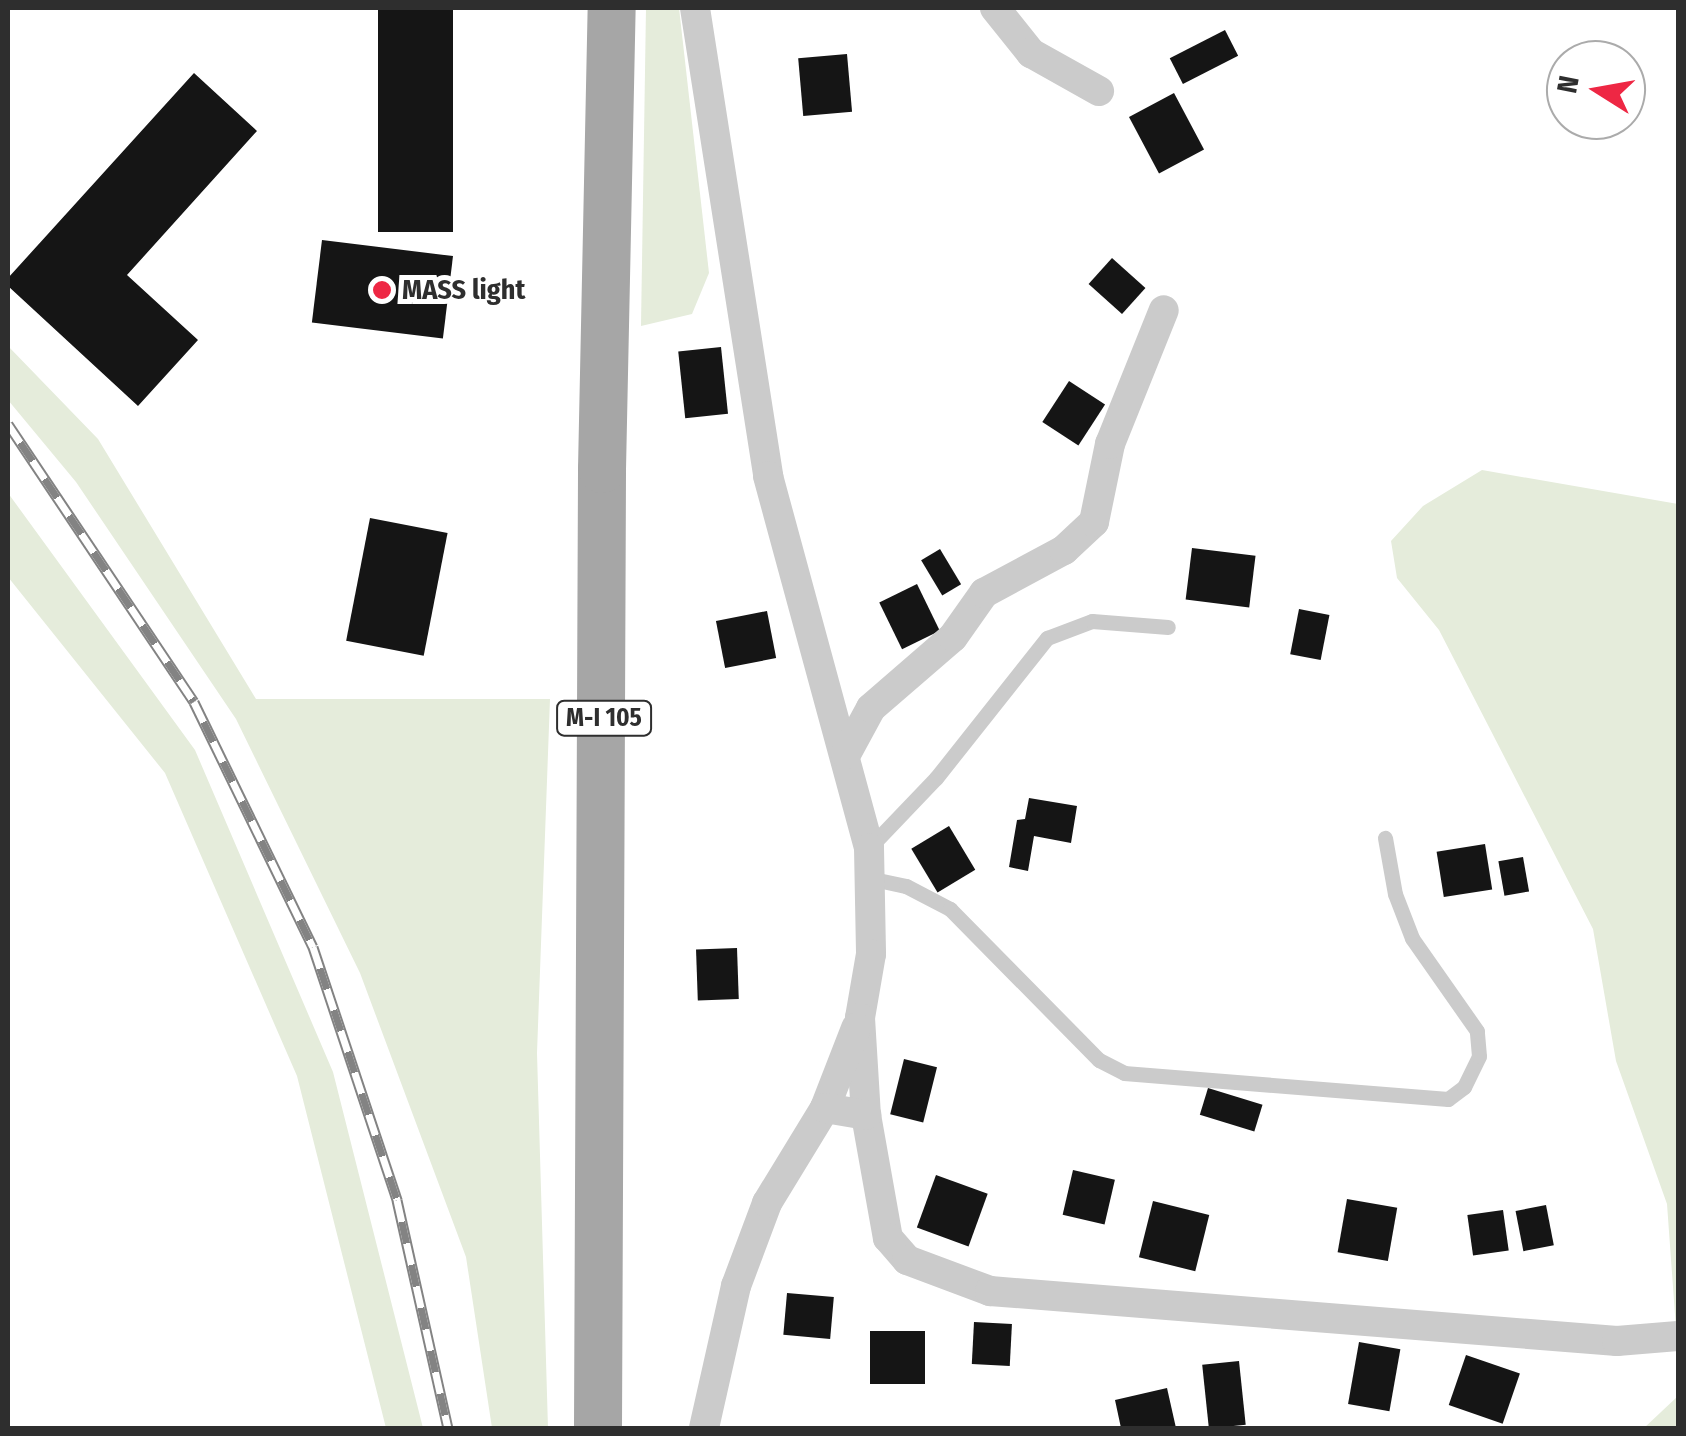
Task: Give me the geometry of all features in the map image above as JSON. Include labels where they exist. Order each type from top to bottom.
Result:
[{"type":"main road","name":"M-I 105","points":[[598,1428],[602,469],[612,8]]},
{"type":"street","points":[[694,8],[768,476],[846,754],[870,848],[873,879],[871,954],[860,1018],[824,1108],[748,1244],[704,1428]]},
{"type":"street","points":[[995,8],[1031,52],[1099,91]]},
{"type":"street","points":[[846,754],[871,708],[954,637],[984,593],[1064,550],[1094,522],[1110,444],[1164,310]]},
{"type":"street","points":[[860,1018],[866,1115],[888,1238],[907,1260],[943,1279],[990,1291],[1465,1330],[1617,1341],[1678,1336]]},
{"type":"street","points":[[824,1108],[866,1115]]},
{"type":"lane","points":[[870,848],[936,778],[1047,638],[1092,621],[1168,627]]},
{"type":"lane","points":[[873,879],[906,886],[950,909],[1099,1060],[1124,1074],[1448,1098],[1464,1087],[1479,1056],[1476,1032],[1412,938],[1395,894],[1385,838]]},
{"type":"green space","points":[[646,8],[679,8],[709,273],[692,314],[641,326]]},
{"type":"green space","points":[[8,346],[98,439],[256,699],[550,699],[537,1053],[548,1428],[492,1428],[466,1257],[360,973],[236,719],[76,482],[8,400]]},
{"type":"green space","points":[[1482,470],[1678,504],[1678,1356],[1667,1204],[1616,1061],[1593,929],[1439,630],[1397,578],[1391,541],[1423,506]]},
{"type":"green space","points":[[8,493],[195,750],[333,1072],[423,1428],[386,1428],[297,1076],[165,773],[8,577]]},
{"type":"green space","points":[[1678,1396],[1678,1428],[1644,1428]]},
{"type":"building","points":[[378,8],[453,8],[453,232],[378,232]]},
{"type":"building","points":[[1225,30],[1238,56],[1183,84],[1170,58]]},
{"type":"building","points":[[847,54],[852,112],[803,116],[798,58]]},
{"type":"building","points":[[194,73],[257,131],[127,275],[198,340],[138,406],[8,286],[8,278]]},
{"type":"building","points":[[1174,93],[1204,150],[1159,173],[1129,117]]},
{"type":"building","name":"MASS light","points":[[322,240],[453,256],[443,338],[312,322]]},
{"type":"building","points":[[1112,258],[1145,288],[1122,314],[1089,284]]},
{"type":"building","points":[[721,347],[728,414],[685,418],[678,351]]},
{"type":"building","points":[[1069,381],[1105,404],[1078,446],[1042,422]]},
{"type":"building","points":[[370,518],[448,533],[424,656],[346,641]]},
{"type":"building","points":[[1192,548],[1256,556],[1249,607],[1186,600]]},
{"type":"building","points":[[940,549],[961,584],[942,595],[921,560]]},
{"type":"building","points":[[917,584],[940,631],[902,649],[879,602]]},
{"type":"building","points":[[1299,609],[1329,615],[1321,660],[1290,654]]},
{"type":"building","points":[[767,611],[776,658],[725,668],[716,621]]},
{"type":"building","points":[[1029,798],[1077,806],[1071,843],[1034,836],[1028,871],[1009,867],[1017,820],[1025,819]]},
{"type":"building","points":[[949,826],[975,870],[938,892],[911,849]]},
{"type":"building","points":[[1485,844],[1492,889],[1444,897],[1437,852]]},
{"type":"building","points":[[1523,857],[1529,891],[1504,896],[1498,861]]},
{"type":"building","points":[[737,948],[739,999],[698,1000],[696,949]]},
{"type":"building","points":[[904,1059],[937,1067],[923,1123],[890,1114]]},
{"type":"building","points":[[1208,1088],[1263,1105],[1254,1131],[1200,1115]]},
{"type":"building","points":[[1073,1170],[1115,1180],[1105,1224],[1063,1215]]},
{"type":"building","points":[[936,1175],[988,1194],[969,1246],[917,1228]]},
{"type":"building","points":[[1347,1199],[1397,1208],[1388,1261],[1338,1252]]},
{"type":"building","points":[[1153,1201],[1209,1215],[1195,1271],[1139,1257]]},
{"type":"building","points":[[1546,1205],[1554,1245],[1523,1251],[1516,1211]]},
{"type":"building","points":[[1503,1210],[1509,1251],[1473,1256],[1467,1215]]},
{"type":"building","points":[[787,1293],[834,1297],[830,1339],[783,1335]]},
{"type":"building","points":[[974,1322],[1012,1324],[1010,1366],[972,1364]]},
{"type":"building","points":[[870,1331],[925,1331],[925,1384],[870,1384]]},
{"type":"building","points":[[1359,1342],[1400,1349],[1389,1411],[1348,1404]]},
{"type":"building","points":[[1466,1355],[1520,1374],[1503,1424],[1449,1405]]},
{"type":"building","points":[[1239,1361],[1246,1425],[1209,1428],[1202,1365]]},
{"type":"building","points":[[1167,1388],[1176,1428],[1121,1428],[1115,1400]]},
{"type":"railway","points":[[8,424],[194,702],[313,947],[397,1200],[448,1428]]},
{"type":"place","name":"MASS light","points":[[382,290]]}]
